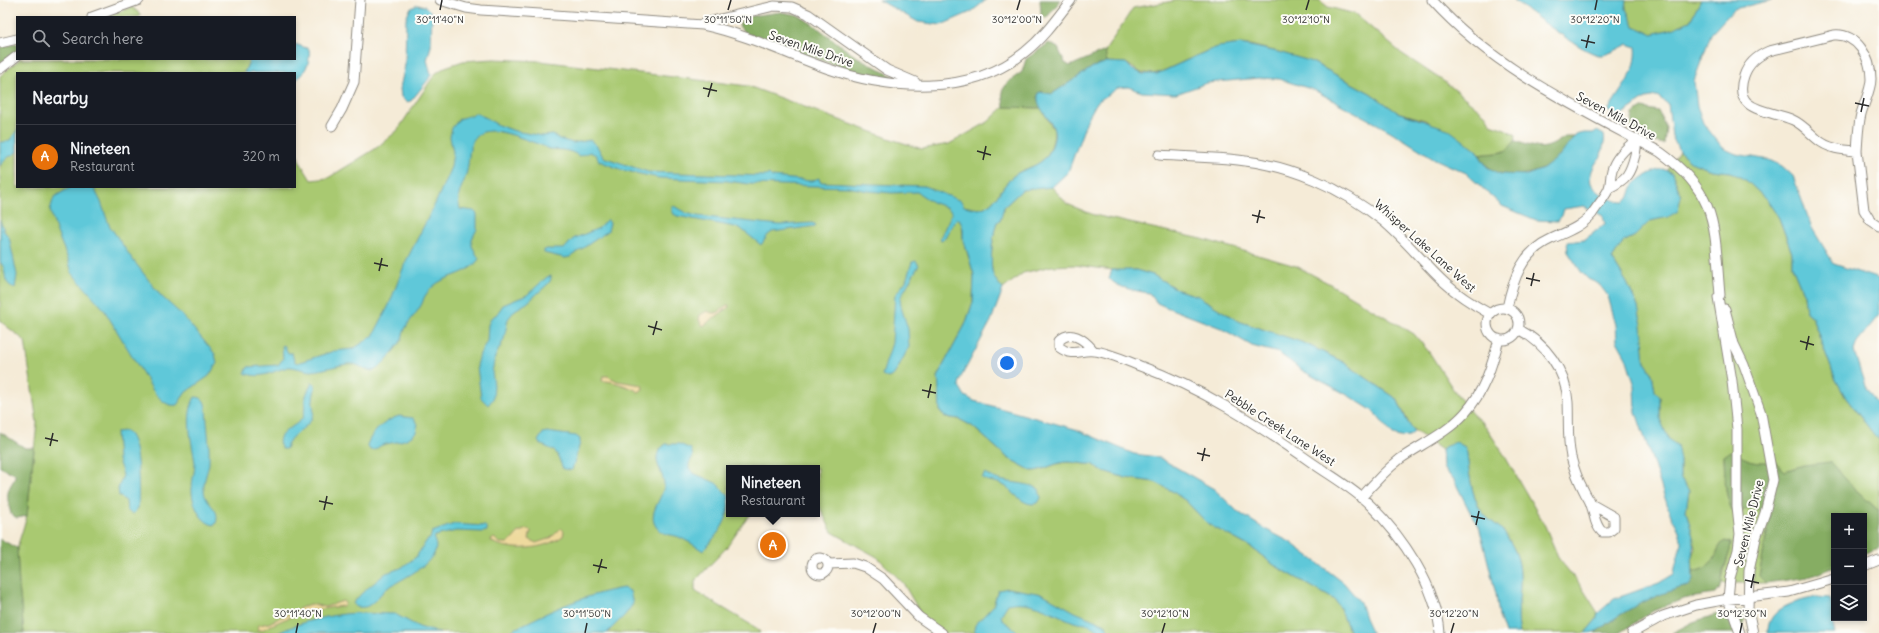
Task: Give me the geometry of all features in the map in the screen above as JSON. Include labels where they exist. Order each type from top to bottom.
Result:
[{"type":"street","points":[[95,16],[139,0]]},
{"type":"street","points":[[332,126],[342,109],[354,82],[360,0]]},
{"type":"street","name":"Seven Mile Drive","points":[[440,0],[466,8],[481,10],[692,24],[724,30],[855,77],[896,84],[924,84],[967,80],[1006,65],[1039,40],[1071,0]]},
{"type":"street","name":"Seven Mile Drive","points":[[1432,0],[1452,20],[1526,78],[1565,102],[1636,140],[1673,162],[1694,183],[1703,198],[1714,226],[1720,295],[1718,297],[1732,381],[1737,428],[1737,506],[1740,534],[1738,550],[1730,578],[1728,599]]},
{"type":"street","name":"Seven Mile Drive","points":[[692,24],[715,21],[774,6],[792,7],[808,14],[887,70],[900,77],[924,84]]},
{"type":"street","points":[[1857,151],[1842,150],[1825,144],[1794,121],[1752,107],[1745,100],[1742,90],[1744,76],[1751,63],[1756,58],[1769,51],[1834,35],[1844,35],[1855,41],[1863,50],[1871,78],[1859,122],[1857,151],[1864,210],[1870,220],[1879,226]]},
{"type":"street","points":[[0,44],[16,39]]},
{"type":"street","points":[[0,69],[16,57]]},
{"type":"street","points":[[1507,308],[1516,274],[1526,258],[1541,244],[1578,226],[1592,213],[1607,191],[1630,173],[1637,147],[1636,140],[1629,145],[1616,161],[1611,170],[1607,191]]},
{"type":"street","name":"Whisper Lake Lane West","points":[[1159,155],[1218,158],[1262,164],[1296,173],[1332,188],[1365,208],[1383,222],[1449,287],[1471,303],[1490,314]]},
{"type":"street","name":"Seven Mile Drive","points":[[1720,295],[1723,296],[1734,344],[1744,365],[1761,412],[1773,480],[1765,513],[1756,538],[1749,571],[1750,598],[1748,609],[1753,633]]},
{"type":"street","points":[[1507,308],[1516,314],[1518,319],[1518,329],[1509,339],[1499,339],[1494,337],[1488,329],[1487,324],[1490,314],[1497,309],[1507,308]]},
{"type":"street","points":[[1518,329],[1529,335],[1540,344],[1560,372],[1567,393],[1569,441],[1573,465],[1584,493],[1591,504]]},
{"type":"street","points":[[1361,498],[1390,467],[1443,431],[1465,413],[1483,387],[1494,359],[1499,339]]},
{"type":"street","name":"Pebble Creek Lane West","points":[[1093,350],[1168,377],[1229,408],[1273,435],[1361,498],[1386,524],[1422,573],[1432,597],[1440,633]]},
{"type":"street","points":[[1867,565],[1879,560]]},
{"type":"street","points":[[829,564],[853,563],[865,567],[883,579],[920,617],[942,633]]},
{"type":"street","points":[[1632,633],[1663,616],[1682,609],[1709,602],[1789,592],[1831,580]]},
{"type":"street","points":[[1728,599],[1740,633]]},
{"type":"green space","points":[[1040,0],[1061,0],[1045,18],[1041,14]]},
{"type":"green space","points":[[1179,0],[1319,0],[1328,7],[1355,14],[1401,53],[1449,85],[1486,115],[1491,124],[1516,135],[1512,147],[1503,152],[1480,155],[1476,150],[1425,120],[1397,112],[1370,93],[1314,63],[1250,45],[1232,45],[1207,51],[1161,72],[1152,74],[1139,72],[1126,63],[1107,62],[1105,51],[1133,8]]},
{"type":"green space","points":[[1627,0],[1701,0],[1690,21],[1672,29],[1652,34],[1634,26],[1626,9]]},
{"type":"green space","points":[[132,7],[141,15],[140,16],[107,16]]},
{"type":"green space","points":[[781,12],[798,15],[814,25],[852,54],[892,76],[892,78],[889,79],[861,74],[745,33],[739,26],[743,17]]},
{"type":"green space","points":[[16,43],[16,52],[0,63],[0,48]]},
{"type":"green space","points":[[1049,43],[1058,48],[1065,63],[1070,66],[1105,51],[1107,62],[1093,67],[1052,94],[1049,95],[1042,91],[1037,97],[1041,108],[1004,107],[1002,91],[1008,82],[1022,72],[1026,59]]},
{"type":"green space","points":[[494,59],[540,61],[748,86],[922,149],[949,144],[988,122],[1004,107],[1041,108],[1054,130],[1052,145],[1049,153],[1041,162],[1012,177],[990,204],[979,209],[974,207],[958,219],[962,225],[963,238],[974,275],[973,302],[965,325],[938,375],[941,408],[945,417],[959,419],[972,426],[1008,458],[1032,471],[1064,462],[1092,464],[1100,470],[1126,478],[1155,482],[1172,491],[1186,501],[1208,524],[1252,548],[1274,565],[1335,600],[1340,608],[1350,633],[941,633],[928,626],[903,583],[877,557],[832,532],[820,508],[820,465],[726,465],[726,517],[748,517],[727,547],[695,581],[695,591],[758,629],[760,633],[24,633],[17,548],[27,516],[37,423],[25,341],[0,321],[0,76],[19,60],[250,60],[244,72],[16,72],[16,188],[296,188],[296,151],[300,162],[311,180],[328,178],[375,149],[397,131],[435,74],[445,67],[463,61]]},
{"type":"green space","points":[[1642,108],[1658,111],[1666,128],[1664,144],[1655,142],[1632,129],[1631,125],[1633,114]]},
{"type":"green space","points":[[1565,137],[1574,137],[1560,156],[1550,165],[1532,173],[1511,175],[1492,170],[1485,164],[1480,155],[1503,152],[1507,150],[1515,141],[1541,148],[1558,142]]},
{"type":"green space","points":[[1679,151],[1693,163],[1711,170],[1731,172],[1747,181],[1766,199],[1779,218],[1792,253],[1792,266],[1804,295],[1806,312],[1812,317],[1835,378],[1846,398],[1879,441],[1879,511],[1855,489],[1804,465],[1785,471],[1775,462],[1752,461],[1731,452],[1724,456],[1728,500],[1734,513],[1746,509],[1771,512],[1759,576],[1766,583],[1722,583],[1731,543],[1725,541],[1719,547],[1714,559],[1708,566],[1693,572],[1692,556],[1695,548],[1686,511],[1689,491],[1680,477],[1680,460],[1664,431],[1660,419],[1660,397],[1655,391],[1652,373],[1645,362],[1638,307],[1627,283],[1612,259],[1623,242],[1635,236],[1650,221],[1668,217],[1681,195],[1672,173],[1667,170]]},
{"type":"green space","points":[[1052,187],[1067,204],[1094,215],[1202,239],[1296,266],[1330,284],[1414,334],[1429,352],[1453,389],[1472,414],[1483,423],[1503,453],[1545,526],[1559,559],[1581,586],[1598,613],[1596,620],[1585,633],[1520,633],[1518,614],[1520,583],[1519,564],[1516,554],[1505,533],[1482,512],[1478,506],[1471,484],[1467,453],[1444,447],[1442,450],[1411,428],[1397,399],[1343,362],[1304,343],[1238,321],[1198,296],[1178,290],[1153,275],[1136,270],[1121,271],[1074,265],[1052,266],[1023,273],[1003,289],[993,276],[991,259],[993,239],[997,222],[1000,221],[1004,207],[1022,190]]},
{"type":"green space","points":[[0,432],[25,448],[34,448],[27,516],[17,518],[11,514],[8,495],[15,474],[0,467]]},
{"type":"green space","points":[[1731,451],[1752,461],[1775,462],[1785,471],[1804,465],[1830,462],[1855,489],[1879,511],[1879,548],[1867,553],[1867,513],[1831,513],[1831,568],[1809,577],[1766,583],[1759,576],[1771,512],[1747,509],[1734,514],[1728,500],[1724,456]]},
{"type":"green space","points":[[0,539],[17,548],[24,633],[0,633]]},
{"type":"green space","points":[[1725,541],[1731,543],[1730,551],[1723,571],[1721,588],[1715,594],[1683,599],[1653,611],[1619,633],[1595,633],[1627,610],[1639,604],[1664,593],[1689,586],[1693,580],[1693,572],[1708,566],[1714,559],[1719,547]]},
{"type":"green space","points":[[1742,610],[1745,618],[1742,633],[1672,633],[1693,622],[1721,613],[1727,618]]},
{"type":"sand","points":[[729,305],[728,308],[703,326],[699,320],[700,315],[707,311],[716,313]]},
{"type":"sand","points":[[603,376],[608,376],[617,381],[642,385],[643,389],[639,392],[620,384],[602,381]]},
{"type":"sand","points":[[561,528],[564,531],[563,536],[555,541],[537,547],[509,547],[492,542],[491,539],[494,538],[500,543],[509,543],[519,532],[527,529],[531,531],[529,539],[536,543],[551,538]]},
{"type":"sand","points":[[343,601],[345,603],[343,606],[321,609],[292,616],[262,630],[257,630],[259,625],[269,623],[307,605],[311,604],[325,607]]},
{"type":"water","points":[[879,0],[986,0],[971,12],[941,25],[918,22]]},
{"type":"water","points":[[1514,0],[1627,0],[1626,9],[1634,26],[1652,34],[1672,29],[1690,21],[1701,0],[1772,0],[1734,9],[1711,34],[1694,81],[1697,106],[1703,123],[1723,148],[1736,154],[1769,160],[1782,166],[1793,176],[1812,228],[1834,264],[1879,279],[1879,315],[1857,342],[1854,351],[1865,386],[1879,408],[1879,441],[1846,398],[1835,378],[1812,317],[1806,312],[1804,295],[1792,266],[1792,253],[1779,218],[1766,199],[1747,181],[1731,172],[1711,170],[1693,163],[1679,151],[1672,136],[1668,104],[1657,96],[1646,98],[1618,117],[1608,111],[1631,73],[1636,56],[1636,47],[1628,44],[1615,51],[1602,55],[1595,54],[1572,42]]},
{"type":"water","points":[[417,5],[425,6],[432,13],[431,46],[427,60],[431,74],[411,101],[406,102],[401,97],[400,88],[405,65],[406,19],[410,9]]},
{"type":"water","points":[[296,44],[309,49],[308,63],[302,74],[296,80],[296,72],[244,72],[250,60],[296,60]]},
{"type":"water","points":[[1241,44],[1310,61],[1370,93],[1397,112],[1448,129],[1476,150],[1487,167],[1501,174],[1527,175],[1543,169],[1560,156],[1576,135],[1595,133],[1597,131],[1604,135],[1604,141],[1601,157],[1596,162],[1590,178],[1594,188],[1606,197],[1624,202],[1629,197],[1633,186],[1646,175],[1663,169],[1672,173],[1681,196],[1678,211],[1668,217],[1650,221],[1635,236],[1623,242],[1612,259],[1627,283],[1638,307],[1642,325],[1645,362],[1652,373],[1655,391],[1660,397],[1660,419],[1669,440],[1677,445],[1680,460],[1680,477],[1689,491],[1686,511],[1694,540],[1692,556],[1693,580],[1689,586],[1669,591],[1649,599],[1621,614],[1597,631],[1585,633],[1596,620],[1598,613],[1614,599],[1659,583],[1674,574],[1681,545],[1680,533],[1671,516],[1636,412],[1635,386],[1626,357],[1617,341],[1616,325],[1608,296],[1599,284],[1588,279],[1582,273],[1568,252],[1567,242],[1584,240],[1605,224],[1603,216],[1584,206],[1564,209],[1562,216],[1557,221],[1536,220],[1502,206],[1466,173],[1435,159],[1390,131],[1314,90],[1279,79],[1259,78],[1207,83],[1176,94],[1142,92],[1128,87],[1118,88],[1097,102],[1087,120],[1068,172],[1052,187],[1022,190],[1004,207],[1000,221],[997,222],[996,226],[991,259],[993,276],[1003,289],[991,321],[960,379],[959,386],[965,396],[974,401],[1075,429],[1134,454],[1158,457],[1214,489],[1238,512],[1263,528],[1290,542],[1344,583],[1360,602],[1372,633],[1350,633],[1340,608],[1335,600],[1274,565],[1252,548],[1208,524],[1186,501],[1172,491],[1155,482],[1126,478],[1100,470],[1092,464],[1072,462],[1064,462],[1032,471],[1008,458],[972,426],[959,419],[945,417],[940,411],[938,375],[965,325],[973,302],[974,275],[963,238],[963,229],[960,220],[957,219],[954,222],[944,239],[941,240],[940,238],[952,213],[948,208],[932,202],[917,192],[892,193],[868,191],[848,187],[749,184],[727,181],[659,178],[622,170],[599,161],[596,155],[590,152],[579,156],[568,151],[548,149],[540,144],[516,136],[500,132],[485,132],[479,134],[472,141],[466,176],[459,194],[460,209],[474,211],[477,214],[477,229],[472,239],[472,246],[479,259],[473,266],[459,274],[445,279],[431,288],[404,330],[401,341],[382,365],[372,371],[347,364],[312,371],[288,367],[256,376],[245,373],[248,367],[278,365],[283,359],[282,346],[284,345],[288,353],[292,353],[294,361],[297,363],[334,351],[353,349],[373,336],[389,305],[405,263],[436,202],[451,167],[453,152],[450,137],[452,128],[459,119],[477,113],[498,125],[515,131],[542,136],[553,135],[559,139],[573,143],[590,140],[597,146],[603,157],[648,172],[766,176],[769,174],[772,177],[811,181],[819,178],[820,182],[924,186],[961,201],[964,206],[979,209],[990,204],[1012,177],[1040,162],[1046,157],[1050,150],[1054,138],[1054,131],[1053,126],[1039,103],[1039,92],[1052,94],[1093,67],[1107,62],[1126,63],[1133,70],[1143,74],[1157,74],[1218,47]]},
{"type":"water","points":[[16,131],[16,153],[7,158],[0,166],[0,143],[10,140]]},
{"type":"water","points":[[69,188],[94,188],[101,202],[109,225],[133,260],[161,296],[182,315],[215,354],[217,363],[209,376],[186,392],[177,405],[167,404],[154,392],[103,308],[72,273],[50,210],[54,197]]},
{"type":"water","points":[[672,205],[686,213],[697,216],[780,225],[812,223],[816,226],[772,232],[761,245],[740,228],[677,216],[672,213]]},
{"type":"water","points":[[607,219],[610,223],[608,231],[570,257],[565,258],[544,253],[544,250],[547,249],[564,249],[573,239],[599,228]]},
{"type":"water","points":[[0,220],[4,231],[9,237],[17,275],[15,288],[10,286],[6,280],[3,265],[0,262]]},
{"type":"water","points":[[916,261],[919,265],[900,298],[901,307],[908,329],[909,347],[894,375],[888,378],[882,375],[892,343],[895,295],[906,281],[912,262]]},
{"type":"water","points":[[1112,270],[1136,270],[1153,275],[1178,290],[1198,296],[1238,321],[1304,343],[1343,362],[1397,399],[1414,432],[1409,436],[1400,437],[1393,435],[1373,411],[1303,371],[1279,353],[1252,346],[1221,328],[1157,303],[1149,293],[1117,284],[1109,278]]},
{"type":"water","points":[[551,276],[549,283],[527,303],[515,310],[508,319],[504,339],[495,357],[492,372],[494,385],[493,399],[488,405],[481,398],[477,366],[480,354],[487,341],[488,325],[491,318],[497,314],[503,305],[527,295],[547,277]]},
{"type":"water","points":[[312,382],[315,386],[313,402],[314,413],[311,420],[290,439],[286,449],[282,449],[279,439],[284,432],[303,417],[306,396]]},
{"type":"water","points":[[195,397],[204,400],[206,409],[209,456],[204,490],[207,500],[216,513],[217,518],[214,525],[205,520],[197,511],[192,493],[195,463],[189,421]]},
{"type":"water","points":[[399,416],[413,418],[418,424],[416,432],[405,440],[382,445],[370,450],[367,445],[372,435],[384,423]]},
{"type":"water","points":[[124,431],[129,434],[136,452],[138,508],[133,514],[127,511],[126,501],[119,496],[118,489],[123,475],[118,460],[116,432]]},
{"type":"water","points":[[547,432],[576,436],[580,439],[572,470],[563,469],[557,454],[553,450],[540,444],[538,441],[543,433]]},
{"type":"water","points":[[1456,442],[1465,447],[1471,484],[1478,506],[1486,516],[1505,533],[1516,554],[1520,573],[1518,614],[1520,633],[1505,633],[1499,616],[1496,594],[1479,526],[1453,478],[1443,467],[1442,450],[1444,447]]},
{"type":"water","points":[[666,444],[679,444],[691,449],[693,456],[689,464],[689,468],[693,473],[716,483],[726,493],[725,520],[719,532],[703,551],[681,538],[663,533],[654,523],[654,512],[662,494],[664,483],[657,458],[661,449]]},
{"type":"water","points":[[985,473],[990,477],[1003,481],[1035,487],[1039,489],[1041,498],[1038,503],[1033,504],[1023,501],[1003,485],[987,481],[982,478]]},
{"type":"water","points":[[454,524],[485,526],[487,531],[456,531],[435,536],[434,540],[436,547],[428,562],[410,575],[386,589],[368,606],[356,607],[353,603],[362,593],[386,573],[401,568],[416,557],[427,540],[430,539],[432,532]]},
{"type":"water","points":[[623,588],[630,591],[633,604],[625,615],[607,633],[507,633],[549,612],[578,600]]},
{"type":"water","points":[[1008,588],[1043,594],[1075,612],[1106,625],[1108,630],[1106,633],[1102,632],[1089,625],[1074,622],[1042,608],[1025,603],[1017,603],[1008,604],[1001,615],[1006,623],[1014,628],[1018,633],[976,633],[974,630],[975,625],[993,606],[998,590]]},
{"type":"water","points":[[1816,597],[1830,598],[1831,621],[1833,621],[1835,633],[1768,633],[1769,624],[1772,617],[1777,612],[1784,607]]},
{"type":"water","points":[[355,613],[395,614],[419,627],[440,633],[278,633],[315,619]]},
{"type":"place","name":"Nineteen","points":[[773,545]]}]
